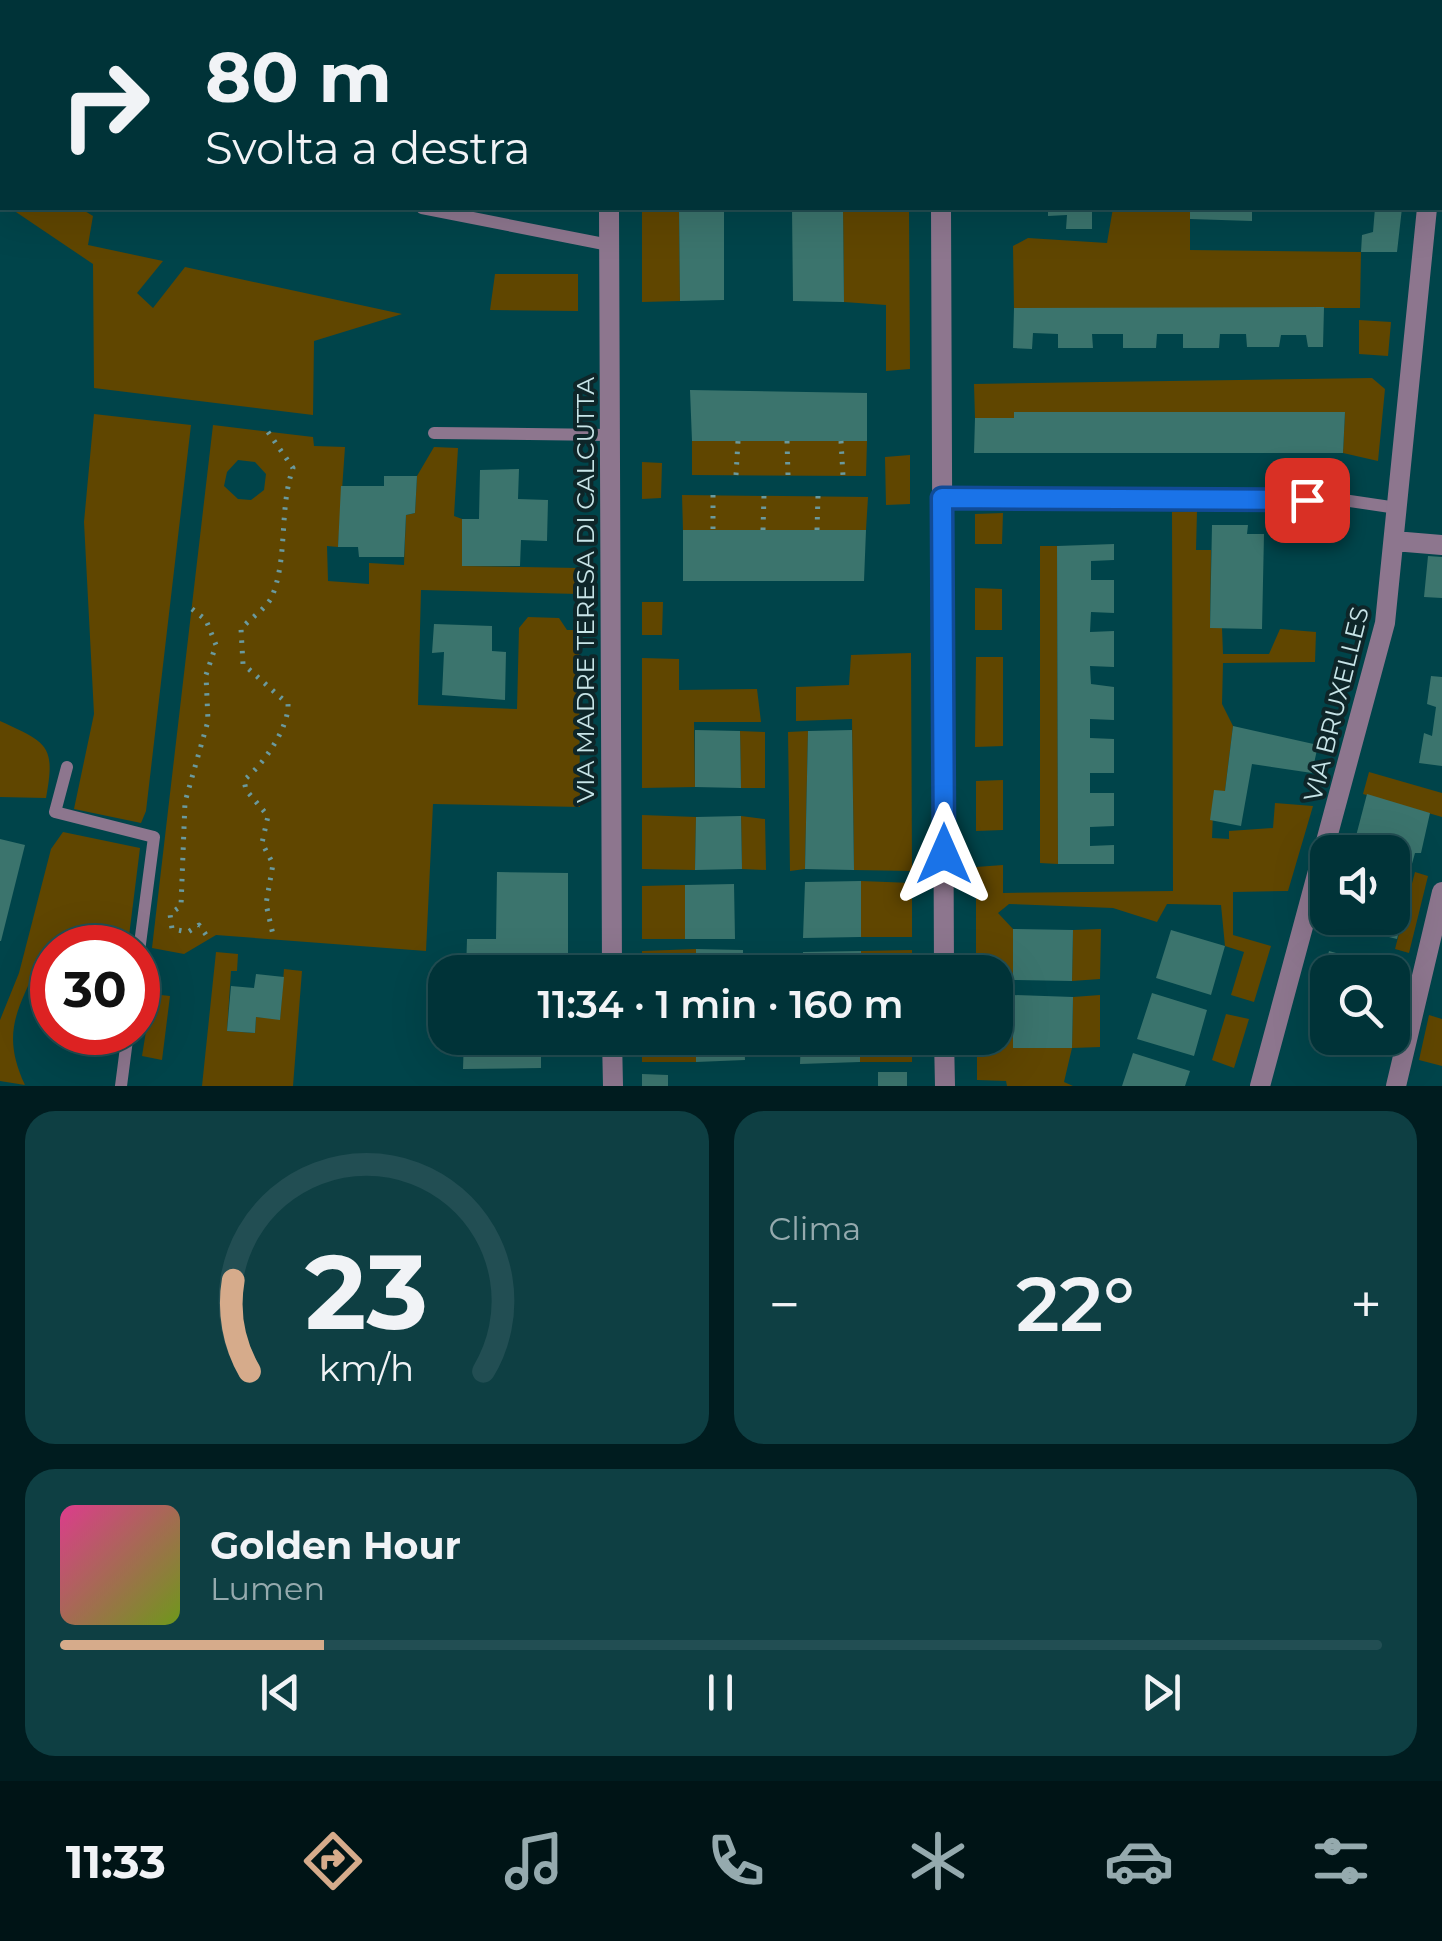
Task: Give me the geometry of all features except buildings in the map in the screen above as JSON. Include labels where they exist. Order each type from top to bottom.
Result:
[{"type":"street","name":"VIA MADRE TERESA DI CALCUTTA","points":[[608,210],[612,955]]},
{"type":"street","points":[[941,210],[944,955]]},
{"type":"street","name":"VIA BRUXELLES","points":[[1260,1086],[1385,623],[1397,508],[1431,271],[1427,210]]},
{"type":"street","points":[[1394,541],[1442,544]]},
{"type":"street","points":[[1396,1086],[1442,892]]},
{"type":"street","points":[[612,1055],[613,1086]]},
{"type":"street","points":[[944,1055],[944,1086]]},
{"type":"lane","points":[[432,210],[609,245]]},
{"type":"lane","points":[[434,432],[610,435]]},
{"type":"lane","points":[[942,498],[1343,500],[1397,508]]},
{"type":"lane","points":[[67,766],[56,812],[154,837],[142,925]]},
{"type":"lane","points":[[121,1086],[125,1055]]},
{"type":"path","points":[[268,432],[294,468],[286,490],[286,524],[273,598],[241,629],[243,664],[288,704],[288,720],[256,770],[244,780],[246,790],[268,816],[262,843],[272,864],[266,904],[274,939]]},
{"type":"path","points":[[736,475],[738,441]]},
{"type":"path","points":[[788,441],[788,476]]},
{"type":"path","points":[[841,441],[843,476]]},
{"type":"path","points":[[713,495],[713,530]]},
{"type":"path","points":[[763,530],[764,496]]},
{"type":"path","points":[[816,530],[818,496]]},
{"type":"path","points":[[192,610],[206,620],[216,645],[206,675],[208,721],[185,802],[181,906],[170,914],[172,929],[188,932],[199,925],[210,939]]},
{"type":"shaded area","points":[[13,210],[83,210],[93,216],[88,245],[163,261],[137,293],[153,308],[185,267],[402,314],[314,341],[313,415],[94,388],[93,264]]},
{"type":"shaded area","points":[[642,210],[679,210],[680,301],[642,302]]},
{"type":"shaded area","points":[[843,210],[909,210],[910,369],[886,371],[886,305],[844,302]]},
{"type":"shaded area","points":[[1113,210],[1190,210],[1190,250],[1361,252],[1360,308],[1014,308],[1013,246],[1028,238],[1107,243]]},
{"type":"shaded area","points":[[495,274],[578,274],[578,311],[490,310]]},
{"type":"shaded area","points":[[1359,320],[1391,322],[1388,356],[1359,354]]},
{"type":"shaded area","points":[[1372,378],[1385,389],[1378,461],[1343,453],[1345,412],[1015,412],[1014,418],[975,418],[974,384]]},
{"type":"shaded area","points":[[94,414],[191,425],[146,811],[141,823],[74,809],[94,714],[84,522]]},
{"type":"shaded area","points":[[213,425],[313,437],[314,446],[345,447],[338,547],[327,546],[328,581],[369,584],[369,563],[404,565],[406,515],[415,513],[417,476],[434,447],[458,448],[454,516],[462,519],[462,566],[579,568],[579,594],[421,590],[418,705],[517,709],[519,628],[528,617],[559,618],[567,630],[579,630],[580,807],[433,804],[426,951],[216,935],[184,954],[160,950],[160,925],[155,925]],"holes":[[[238,460],[255,462],[266,474],[264,490],[251,500],[238,499],[224,486],[227,472]]]},
{"type":"shaded area","points":[[692,441],[867,441],[866,476],[692,475]]},
{"type":"shaded area","points":[[910,455],[910,504],[886,505],[885,457]]},
{"type":"shaded area","points":[[642,462],[662,463],[661,498],[642,499]]},
{"type":"shaded area","points":[[682,495],[868,497],[866,530],[683,530]]},
{"type":"shaded area","points":[[1197,511],[1196,550],[1211,550],[1210,627],[1222,628],[1223,654],[1269,654],[1280,629],[1316,632],[1315,662],[1223,663],[1222,704],[1233,726],[1225,791],[1214,791],[1212,838],[1229,839],[1229,831],[1273,828],[1275,803],[1313,806],[1288,891],[1233,892],[1233,935],[1271,946],[1254,1002],[1231,995],[1244,952],[1225,946],[1221,905],[1167,904],[1157,922],[1113,908],[1009,904],[998,913],[1013,929],[1013,955],[976,955],[976,867],[1003,865],[1003,893],[1173,891],[1172,512]]},
{"type":"shaded area","points":[[1003,513],[1002,544],[975,544],[975,514]]},
{"type":"shaded area","points":[[1040,546],[1057,546],[1058,864],[1040,863]]},
{"type":"shaded area","points":[[975,588],[1002,589],[1002,630],[975,630]]},
{"type":"shaded area","points":[[642,602],[663,602],[662,635],[642,635]]},
{"type":"shaded area","points":[[911,653],[912,871],[854,870],[852,719],[796,721],[796,687],[849,685],[851,655]]},
{"type":"shaded area","points":[[976,657],[1003,657],[1003,746],[975,747]]},
{"type":"shaded area","points":[[642,658],[679,659],[679,690],[757,689],[761,722],[694,722],[695,787],[642,788]]},
{"type":"shaded area","points":[[0,721],[44,748],[50,766],[46,798],[0,797]]},
{"type":"shaded area","points":[[740,731],[765,732],[765,788],[741,788]]},
{"type":"shaded area","points":[[808,731],[805,869],[790,871],[788,732]]},
{"type":"shaded area","points":[[1369,772],[1442,793],[1442,817],[1363,794]]},
{"type":"shaded area","points":[[1003,780],[1003,830],[976,831],[976,781]]},
{"type":"shaded area","points":[[642,815],[696,817],[695,870],[642,869]]},
{"type":"shaded area","points":[[741,816],[765,819],[766,870],[742,869]]},
{"type":"shaded area","points":[[63,832],[140,848],[130,925],[31,925],[51,849]]},
{"type":"shaded area","points":[[1415,872],[1428,876],[1409,953],[1395,949],[1399,935],[1410,935],[1410,891]]},
{"type":"shaded area","points":[[861,881],[912,883],[912,937],[861,937]]},
{"type":"shaded area","points":[[685,885],[685,939],[642,939],[642,886]]},
{"type":"shaded area","points":[[1101,929],[1100,979],[1072,981],[1073,930]]},
{"type":"shaded area","points":[[30,930],[30,982],[13,1036],[25,1085],[0,1081],[0,1020],[19,973]]},
{"type":"shaded area","points":[[696,949],[696,955],[642,955],[642,951]]},
{"type":"shaded area","points":[[912,950],[912,955],[861,955],[861,951]]},
{"type":"shaded area","points":[[216,952],[238,954],[237,971],[231,971],[227,1031],[255,1033],[256,1017],[280,1019],[284,969],[302,971],[293,1086],[202,1086]]},
{"type":"shaded area","points":[[160,995],[170,996],[162,1060],[142,1056],[160,1055]]},
{"type":"shaded area","points":[[1013,995],[1014,1048],[1072,1048],[1064,1082],[1073,1086],[1007,1086],[1006,1081],[977,1080],[977,1055],[1013,1055]]},
{"type":"shaded area","points":[[1100,995],[1100,1047],[1072,1048],[1073,997]]},
{"type":"shaded area","points":[[1226,1014],[1249,1019],[1234,1068],[1212,1060]]},
{"type":"shaded area","points":[[1429,1015],[1442,1019],[1442,1066],[1419,1060]]},
{"type":"shaded area","points":[[642,1055],[696,1055],[696,1062],[642,1062]]},
{"type":"shaded area","points":[[860,1055],[912,1055],[912,1062],[860,1062]]},
{"type":"route","points":[[944,854],[942,498],[1307,500]]}]
